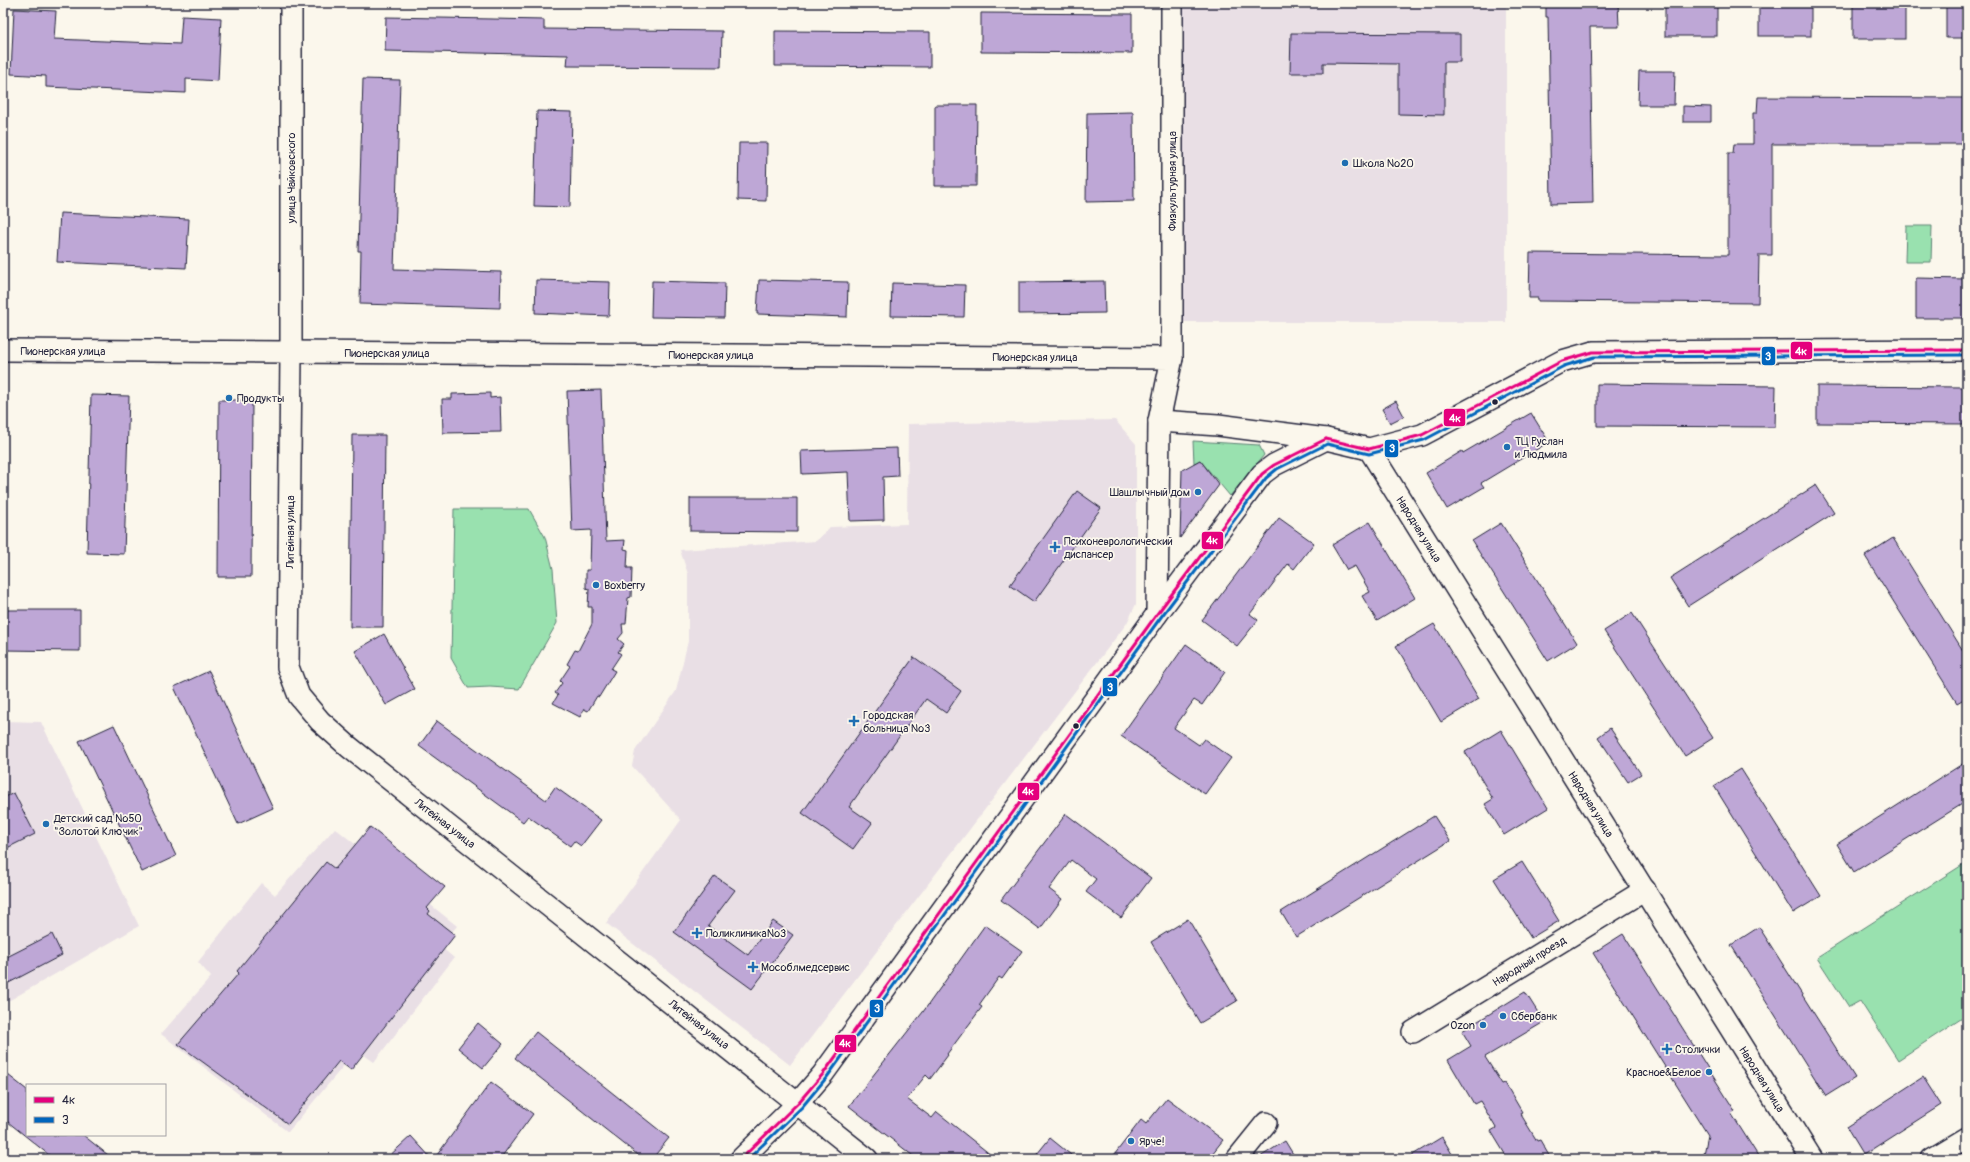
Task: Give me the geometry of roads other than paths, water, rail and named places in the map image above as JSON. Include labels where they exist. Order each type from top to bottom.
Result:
[{"type":"street","name":"улица Чайковского","points":[[291,3],[291,353]]},
{"type":"street","name":"Физкультурная улица","points":[[1172,3],[1172,358]]},
{"type":"street","name":"Пионерская улица","points":[[3,350],[1172,358]]},
{"type":"street","points":[[1159,421],[1218,425],[1326,439],[1369,449],[1422,435],[1562,361],[1594,352],[1967,350]]},
{"type":"street","name":"Литейная улица","points":[[291,353],[288,667],[300,696],[320,721],[349,747],[867,1159]]},
{"type":"street","points":[[1157,614],[1159,421],[1172,358]]},
{"type":"street","points":[[741,1159],[798,1103],[823,1074],[1157,614],[1262,474],[1274,465],[1326,439]]},
{"type":"street","name":"Народная улица","points":[[1369,449],[1812,1159]]},
{"type":"street","name":"Народный проезд","points":[[1413,1032],[1644,890]]},
{"type":"street","points":[[1237,1159],[1266,1123]]},
{"type":"street","points":[[1932,1159],[1967,1138]]},
{"type":"place","name":"Школа №20","points":[[1345,163]]},
{"type":"place","name":"Продукты","points":[[229,398]]},
{"type":"place","name":"ТЦ Руслан и Людмила","points":[[1507,447]]},
{"type":"place","name":"Шашлычный дом","points":[[1198,492]]},
{"type":"place","name":"Психоневрологический диспансер","points":[[1055,547]]},
{"type":"place","name":"Boxberry","points":[[596,585]]},
{"type":"place","name":"Городская больница №3","points":[[854,721]]},
{"type":"place","name":"Детский сад №50 \"Золотой Ключик\"","points":[[46,824]]},
{"type":"place","name":"Поликлиника№3","points":[[697,933]]},
{"type":"place","name":"Мособлмедсервис","points":[[753,967]]},
{"type":"place","name":"Сбербанк","points":[[1503,1016]]},
{"type":"place","name":"Ozon","points":[[1483,1025]]},
{"type":"place","name":"Столички","points":[[1667,1049]]},
{"type":"place","name":"Красное&Белое","points":[[1709,1072]]},
{"type":"place","name":"Ярче!","points":[[1131,1141]]}]
